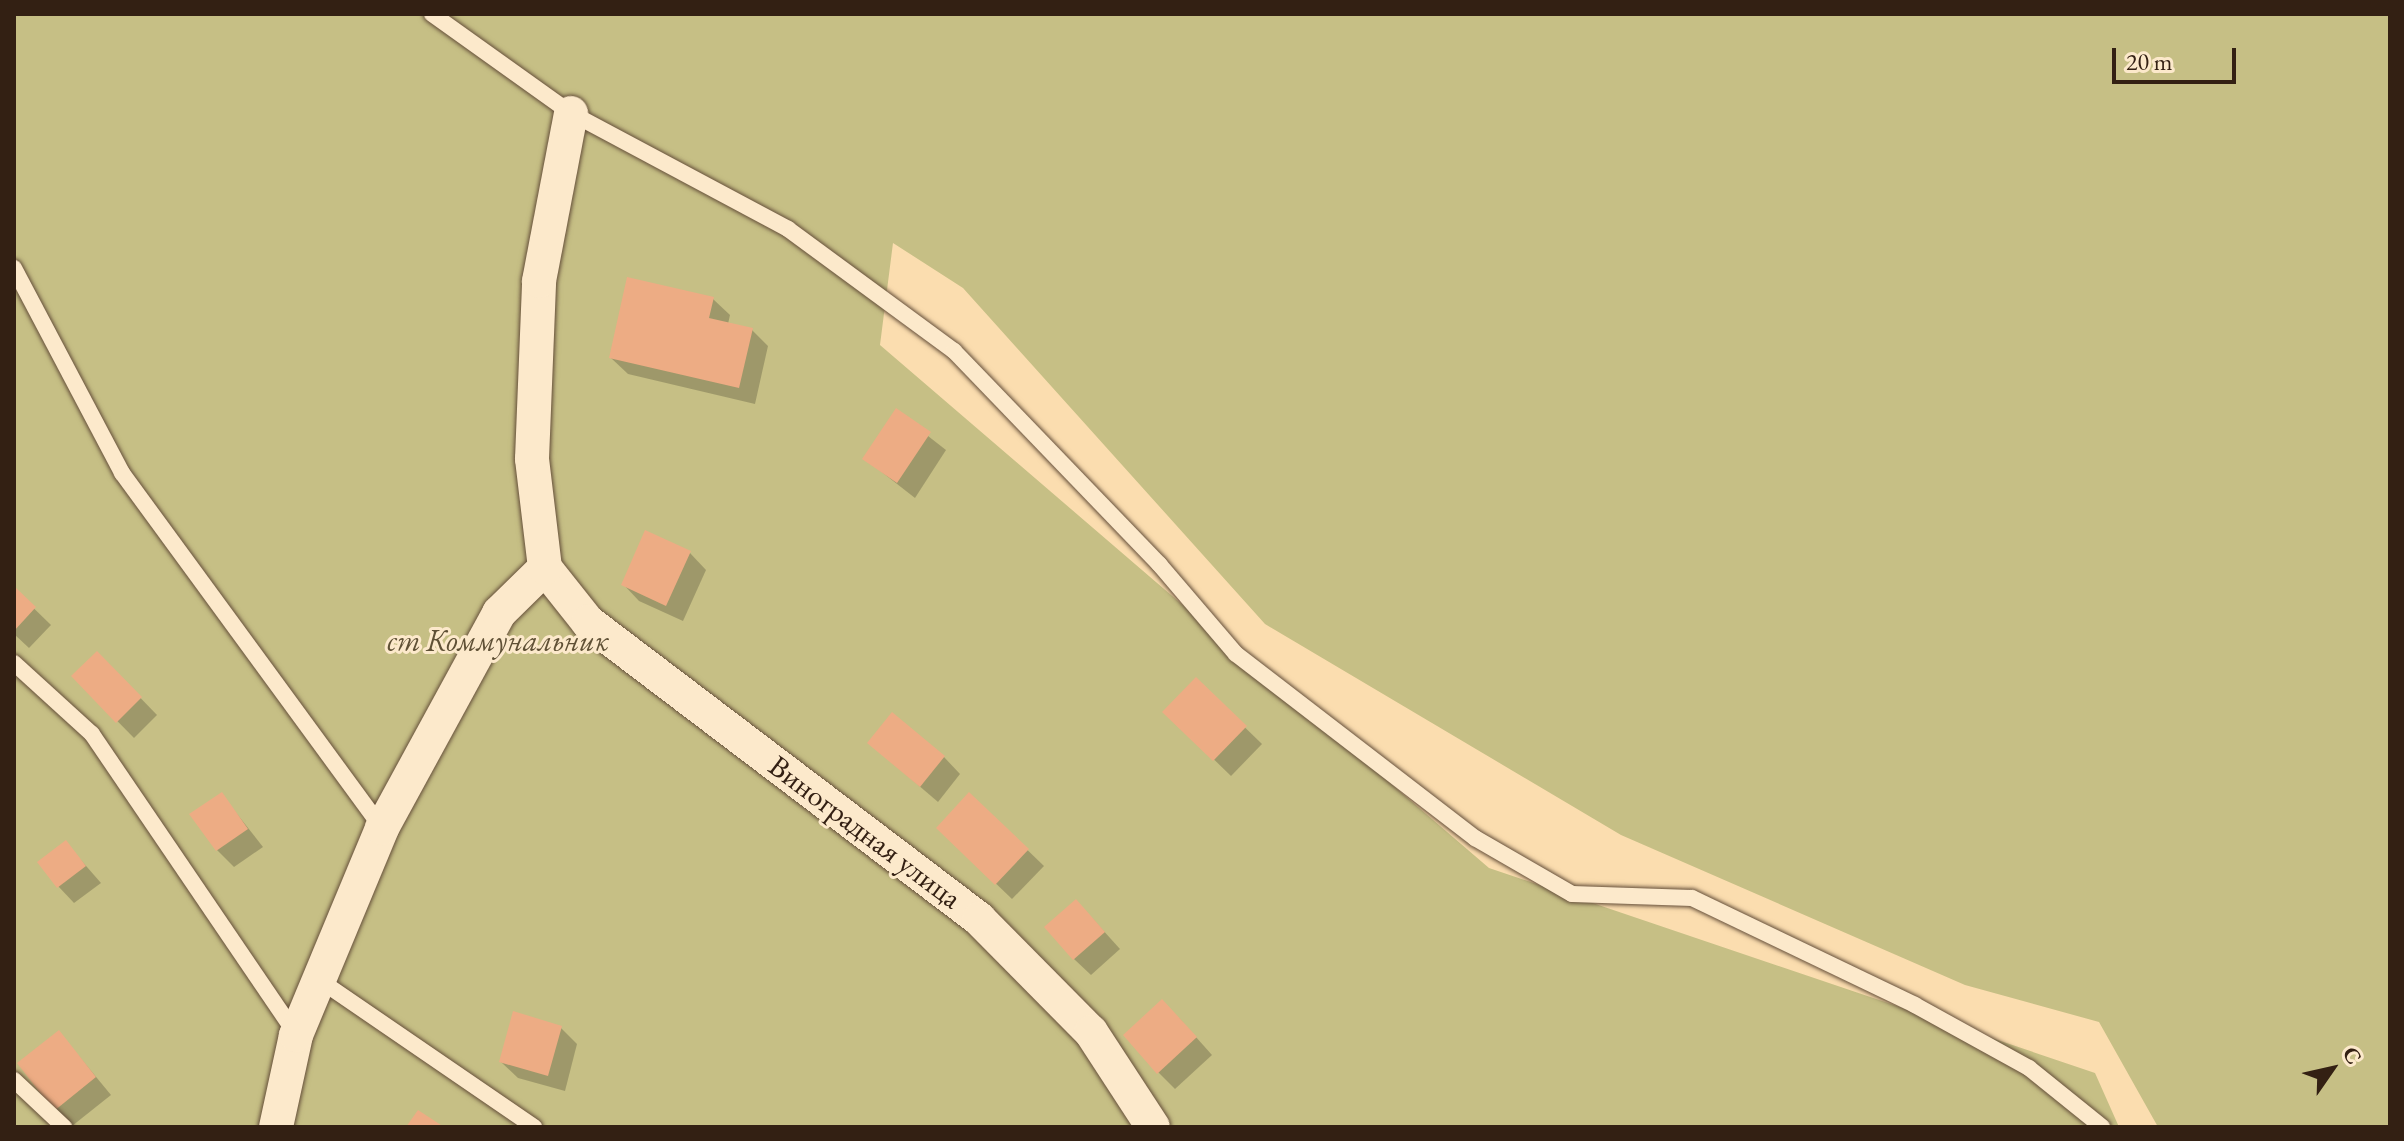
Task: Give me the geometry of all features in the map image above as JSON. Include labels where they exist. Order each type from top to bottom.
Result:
[{"type":"street","points":[[276,1127],[296,1035],[382,828],[499,613],[545,568],[532,459],[539,281],[571,113]]},
{"type":"street","name":"Виноградная улица","points":[[545,568],[588,622],[979,919],[1091,1032],[1153,1127]]},
{"type":"lane","points":[[432,14],[571,113],[788,229],[954,351],[1159,564],[1236,654],[1475,838],[1572,894],[1692,898],[1915,1005],[2029,1068],[2102,1127]]},
{"type":"lane","points":[[14,268],[122,473],[382,828]]},
{"type":"lane","points":[[14,663],[92,734],[296,1035]]},
{"type":"lane","points":[[318,979],[534,1127]]},
{"type":"lane","points":[[14,1080],[64,1127]]},
{"type":"green space","name":"ст Коммунальник","points":[[14,14],[2390,14],[2390,1127],[2158,1127],[2099,1022],[1965,985],[1621,835],[1265,624],[963,288],[893,243],[880,345],[1489,868],[2095,1073],[2119,1127],[14,1127]]},
{"type":"building","points":[[627,277],[714,297],[709,318],[753,328],[739,388],[609,358]]},
{"type":"building","points":[[896,408],[931,432],[897,483],[862,459]]},
{"type":"building","points":[[645,530],[691,551],[666,606],[621,585]]},
{"type":"building","points":[[14,586],[36,607],[14,631]]},
{"type":"building","points":[[97,651],[142,697],[116,723],[71,676]]},
{"type":"building","points":[[1196,677],[1247,726],[1213,761],[1162,712]]},
{"type":"building","points":[[892,712],[945,756],[920,787],[867,743]]},
{"type":"building","points":[[222,792],[248,829],[216,851],[189,814]]},
{"type":"building","points":[[969,792],[1029,849],[995,885],[936,828]]},
{"type":"building","points":[[66,840],[86,866],[57,888],[37,862]]},
{"type":"building","points":[[1076,899],[1105,932],[1073,960],[1044,927]]},
{"type":"building","points":[[1162,999],[1197,1037],[1157,1074],[1123,1035]]},
{"type":"building","points":[[513,1011],[562,1026],[548,1076],[499,1062]]},
{"type":"building","points":[[59,1030],[96,1077],[54,1111],[17,1063]]},
{"type":"building","points":[[418,1110],[444,1127],[406,1127]]}]
